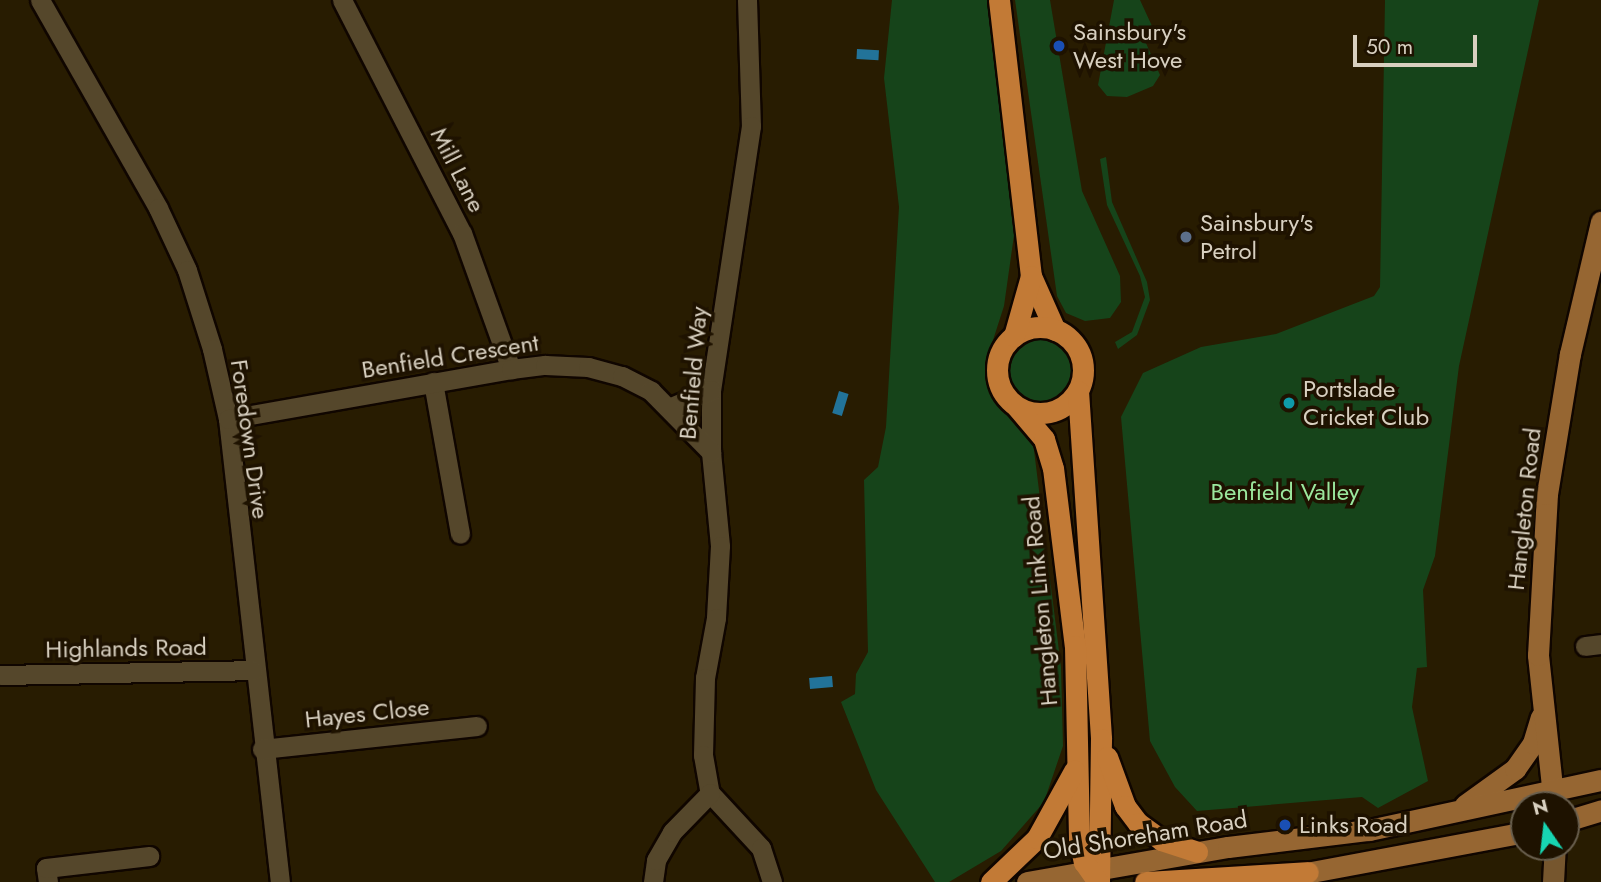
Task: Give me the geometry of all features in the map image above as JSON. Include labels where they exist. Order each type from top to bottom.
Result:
[{"type":"highway","points":[[999,0],[1031,276],[1055,330]]},
{"type":"highway","points":[[1014,336],[1040,326],[1055,330],[1069,338],[1082,360],[1078,391],[1055,410],[1030,412],[1017,407],[1000,388],[997,375],[998,360],[1014,336],[1031,276]]},
{"type":"highway","name":"Hangleton Link Road","points":[[1078,391],[1101,739],[1097,875]]},
{"type":"highway","name":"Hangleton Link Road","points":[[1017,407],[1044,439],[1053,468],[1075,646],[1079,839],[1097,875]]},
{"type":"highway","points":[[1101,739],[1131,815],[1152,835],[1196,852]]},
{"type":"highway","points":[[991,882],[1013,866],[1045,828],[1077,763]]},
{"type":"highway","points":[[1145,882],[1308,872]]},
{"type":"main road","name":"Hangleton Road","points":[[1553,791],[1538,655],[1547,494],[1570,354],[1601,222]]},
{"type":"main road","points":[[1433,818],[1481,797],[1507,777],[1533,743],[1543,701]]},
{"type":"main road","name":"Old Shoreham Road","points":[[1572,791],[1601,780]]},
{"type":"main road","name":"Old Shoreham Road","points":[[1027,882],[1097,875],[1196,852],[1510,805]]},
{"type":"main road","points":[[1580,817],[1601,810]]},
{"type":"main road","points":[[1258,882],[1510,835]]},
{"type":"main road","points":[[1553,882],[1554,861]]},
{"type":"street","name":"Foredown Drive","points":[[40,0],[158,208],[187,270],[228,419],[262,749],[281,882]]},
{"type":"street","name":"Mill Lane","points":[[342,0],[462,233],[511,369]]},
{"type":"street","name":"Benfield Way","points":[[710,793],[703,755],[705,678],[716,618],[720,546],[710,452],[711,390],[751,126],[747,0]]},
{"type":"street","name":"Benfield Crescent","points":[[228,419],[511,369],[545,365],[588,367],[622,376],[671,407],[710,452]]},
{"type":"street","points":[[433,383],[460,534]]},
{"type":"street","points":[[671,407],[711,390]]},
{"type":"street","name":"Highlands Road","points":[[0,675],[253,670]]},
{"type":"street","name":"Hayes Close","points":[[262,749],[477,726]]},
{"type":"street","points":[[653,882],[656,860],[672,832],[710,793],[761,848],[772,882]]},
{"type":"street","points":[[48,882],[46,869],[149,856]]},
{"type":"green space","points":[[892,0],[988,0],[1016,221],[1004,306],[985,365],[990,388],[1033,442],[1061,667],[1063,746],[1044,802],[1001,851],[949,882],[935,882],[876,790],[841,702],[855,694],[856,674],[868,652],[864,480],[878,467],[886,427],[899,207],[884,78]]},
{"type":"green space","points":[[1015,0],[1050,0],[1082,191],[1120,276],[1121,302],[1110,318],[1085,321],[1066,313],[1057,296]]},
{"type":"green space","points":[[1114,0],[1140,0],[1158,39],[1146,43],[1160,75],[1153,86],[1127,97],[1107,96],[1098,85]]},
{"type":"green space","name":"Benfield Valley","points":[[1385,0],[1539,0],[1459,366],[1435,556],[1423,590],[1427,667],[1417,668],[1412,707],[1428,781],[1378,808],[1362,797],[1197,811],[1175,787],[1150,741],[1121,417],[1143,373],[1201,347],[1276,334],[1374,296],[1380,287]]},
{"type":"green space","points":[[1106,157],[1112,202],[1147,282],[1150,300],[1137,335],[1118,349],[1115,342],[1132,332],[1145,297],[1140,276],[1107,205],[1100,159]]},
{"type":"green space","points":[[1043,339],[1056,342],[1066,349],[1073,359],[1076,372],[1073,385],[1066,395],[1056,402],[1043,405],[1030,402],[1020,395],[1013,385],[1010,372],[1013,359],[1020,349],[1030,342]]},
{"type":"water","points":[[857,49],[879,50],[878,60],[856,59]]},
{"type":"water","points":[[839,391],[849,394],[842,416],[832,413]]},
{"type":"water","points":[[832,676],[833,687],[810,689],[809,678]]},
{"type":"place","name":"Sainsbury's West Hove","points":[[1059,46]]},
{"type":"place","name":"Sainsbury's Petrol","points":[[1186,237]]},
{"type":"place","name":"Portslade Cricket Club","points":[[1289,403]]},
{"type":"place","name":"Links Road","points":[[1285,825]]}]
